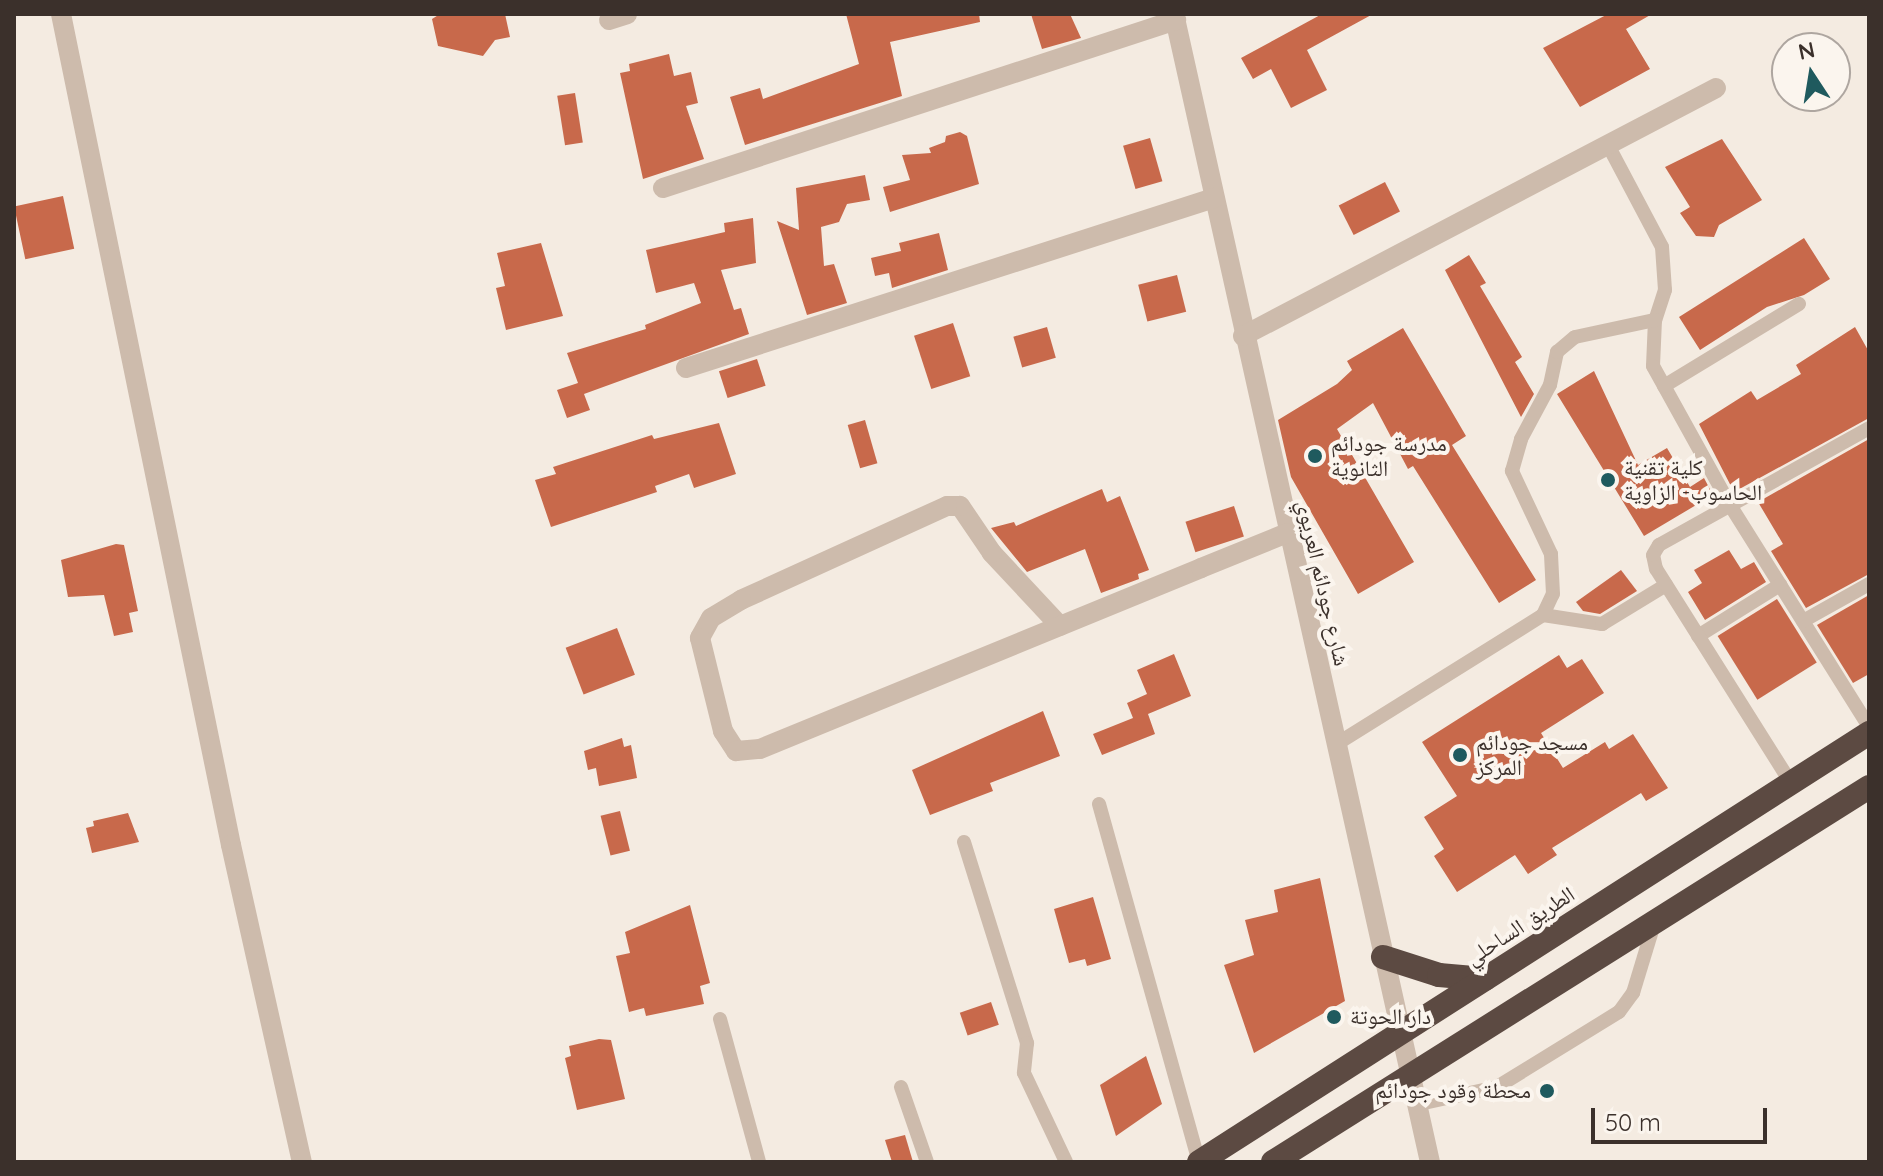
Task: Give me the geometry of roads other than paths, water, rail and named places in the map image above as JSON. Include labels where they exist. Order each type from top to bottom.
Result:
[{"type":"highway","name":"الطريق الساحلي","points":[[1199,1162],[1869,733]]},
{"type":"highway","points":[[1273,1162],[1869,787]]},
{"type":"highway","points":[[1383,957],[1439,975],[1485,979]]},
{"type":"street","points":[[61,14],[231,845],[302,1162]]},
{"type":"street","points":[[663,188],[1175,17]]},
{"type":"street","name":"شارع جودائم العريوي","points":[[1175,17],[1408,1077],[1430,1162]]},
{"type":"street","points":[[1243,336],[1716,88]]},
{"type":"street","points":[[686,368],[1214,198]]},
{"type":"street","points":[[1060,626],[992,553],[960,506],[947,506],[741,600],[711,618],[700,638],[723,731],[736,751],[760,749],[1287,533]]},
{"type":"lane","points":[[1608,145],[1662,247],[1665,290],[1655,320],[1653,366],[1730,505],[1869,727]]},
{"type":"lane","points":[[1664,386],[1799,304]]},
{"type":"lane","points":[[1335,745],[1543,615],[1553,594],[1551,554],[1512,471],[1521,439],[1550,385],[1557,352],[1575,337],[1655,320]]},
{"type":"lane","points":[[1791,783],[1666,585],[1653,555],[1659,545],[1869,428]]},
{"type":"lane","points":[[1803,621],[1869,584]]},
{"type":"lane","points":[[1543,615],[1602,624],[1666,585]]},
{"type":"lane","points":[[1698,636],[1780,585]]},
{"type":"lane","points":[[1099,804],[1199,1162]]},
{"type":"lane","points":[[964,842],[1027,1043],[1024,1073],[1066,1162]]},
{"type":"lane","points":[[1415,1105],[1497,1087],[1619,1012],[1633,993],[1654,924]]},
{"type":"lane","points":[[720,1019],[759,1162]]},
{"type":"lane","points":[[901,1087],[927,1162]]},
{"type":"place","name":"مدرسة جودائم الثانوية","points":[[1315,456]]},
{"type":"place","name":"كلية تقنية الحاسوب- الزاوية","points":[[1608,480]]},
{"type":"place","name":"مسجد جودائم المركز","points":[[1460,755]]},
{"type":"place","name":"دار الحوتة","points":[[1334,1017]]},
{"type":"place","name":"محطة وقود جودائم","points":[[1547,1091]]}]
